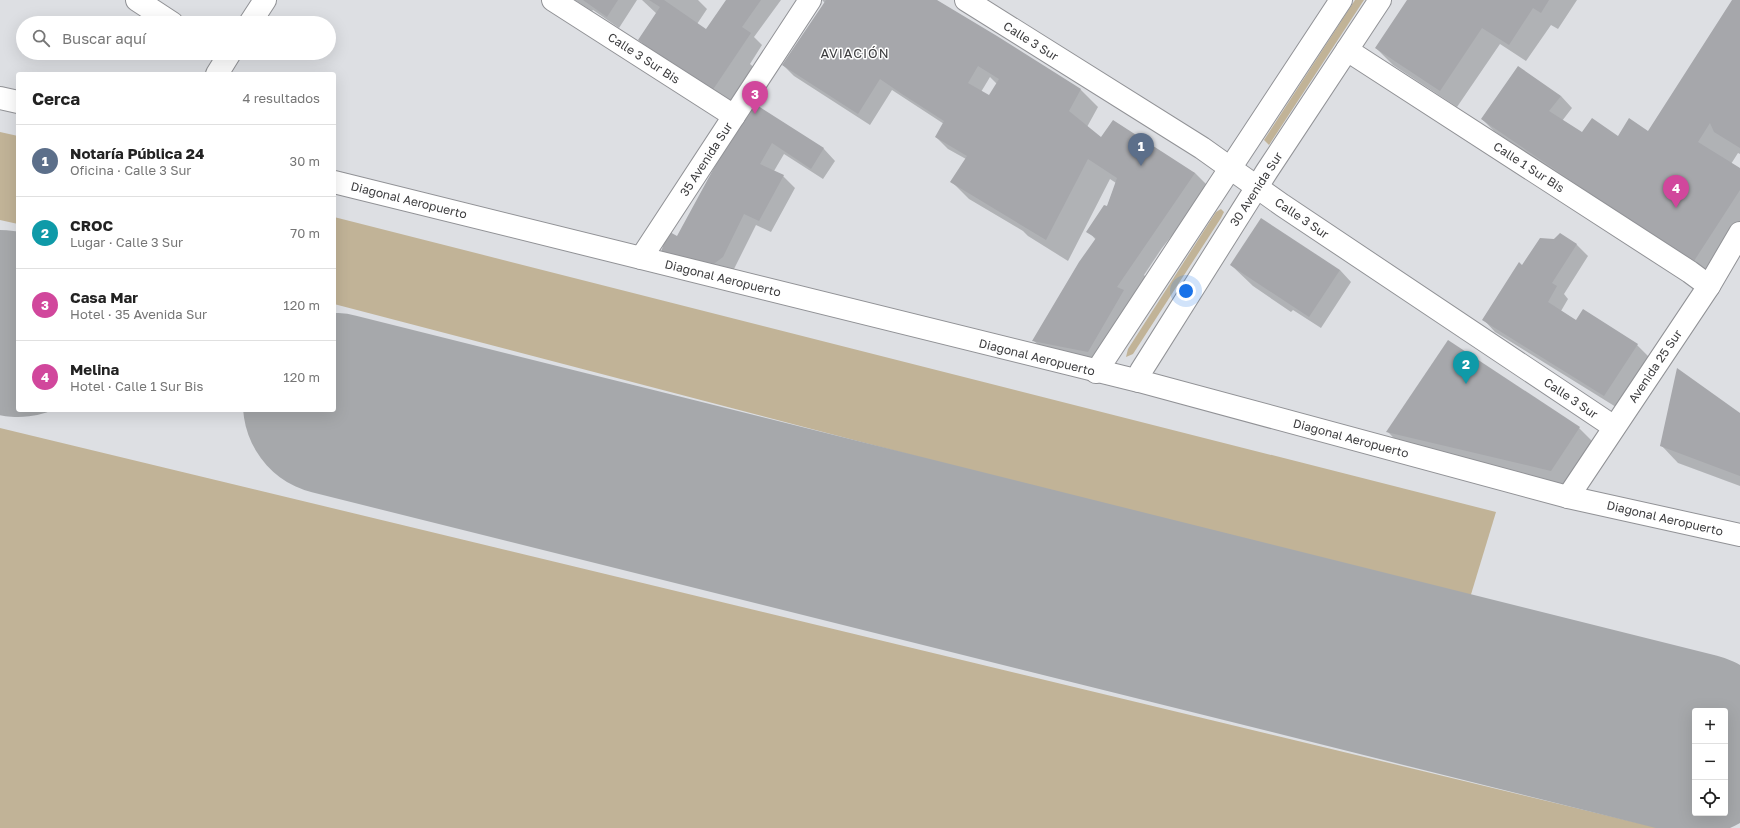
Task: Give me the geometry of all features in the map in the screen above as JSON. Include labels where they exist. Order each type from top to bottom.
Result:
[{"type":"street","points":[[137,0],[161,16]]},
{"type":"street","points":[[255,16],[265,0]]},
{"type":"street","name":"Calle 3 Sur Bis","points":[[553,0],[734,116]]},
{"type":"street","name":"35 Avenida Sur","points":[[640,258],[810,0]]},
{"type":"street","name":"Calle 3 Sur","points":[[966,0],[1202,148],[1229,168],[1614,428]]},
{"type":"street","points":[[1096,372],[1341,0]]},
{"type":"street","name":"30 Avenida Sur","points":[[1138,381],[1141,371],[1257,187],[1380,0]]},
{"type":"street","name":"Calle 1 Sur Bis","points":[[1347,50],[1690,272],[1709,286]]},
{"type":"street","points":[[0,98],[16,102]]},
{"type":"street","name":"Diagonal Aeropuerto","points":[[336,182],[1096,372],[1138,381],[1568,497],[1740,535]]},
{"type":"street","name":"Avenida 25 Sur","points":[[1568,497],[1709,286],[1740,233]]},
{"type":"shaded area","points":[[1355,0],[1364,0],[1269,145],[1264,140]]},
{"type":"shaded area","points":[[0,132],[16,136],[16,224],[0,220]]},
{"type":"shaded area","points":[[1221,209],[1224,212],[1221,218],[1133,354],[1126,357],[1128,349],[1216,212]]},
{"type":"shaded area","points":[[336,218],[1496,512],[1469,601],[336,305]]},
{"type":"shaded area","points":[[0,428],[1659,828],[0,828]]},
{"type":"building","points":[[583,0],[618,0],[607,17]]},
{"type":"building","points":[[649,0],[664,0],[706,29],[726,0],[761,0],[742,27],[751,33],[712,91],[638,40],[660,7]]},
{"type":"building","points":[[826,0],[937,0],[1081,89],[1069,111],[1101,137],[1113,120],[1195,173],[1117,287],[1124,290],[1088,352],[1032,341],[1079,262],[1096,238],[1086,232],[1104,205],[1107,206],[1117,178],[1088,159],[1046,240],[950,182],[967,156],[935,137],[944,121],[880,79],[858,114],[782,65]],"holes":[[[978,66],[999,79],[989,95],[968,83]]]},
{"type":"building","points":[[1407,0],[1549,0],[1541,13],[1533,8],[1509,45],[1482,28],[1440,91],[1375,48]]},
{"type":"building","points":[[1732,0],[1740,0],[1740,148],[1714,132],[1710,123],[1698,142],[1740,168],[1740,190],[1694,261],[1620,214],[1481,119],[1518,66],[1561,96],[1549,111],[1582,132],[1592,118],[1618,136],[1629,118],[1648,131]]},
{"type":"building","points":[[752,102],[824,148],[811,169],[772,143],[760,164],[784,175],[759,221],[744,214],[723,257],[707,269],[661,252],[668,231],[677,236],[727,144]]},
{"type":"building","points":[[1261,218],[1340,270],[1309,317],[1230,265]]},
{"type":"building","points":[[1560,233],[1577,244],[1552,283],[1557,286],[1548,302],[1576,320],[1583,309],[1638,344],[1604,396],[1482,320],[1519,262],[1522,265],[1540,238],[1554,239]]},
{"type":"building","points":[[1448,340],[1580,427],[1551,471],[1386,432]]},
{"type":"building","points":[[1677,368],[1740,413],[1740,476],[1660,446]]},
{"type":"runway","points":[[0,321],[16,325]]},
{"type":"runway","points":[[336,404],[1692,743]]},
{"type":"place","name":"Casa Mar","points":[[755,114]]},
{"type":"place","name":"Notaría Pública 24","points":[[1141,166]]},
{"type":"place","name":"Melina","points":[[1676,208]]},
{"type":"place","name":"CROC","points":[[1466,384]]},
{"type":"district","name":"AVIACIÓN","points":[[855,53]]}]
